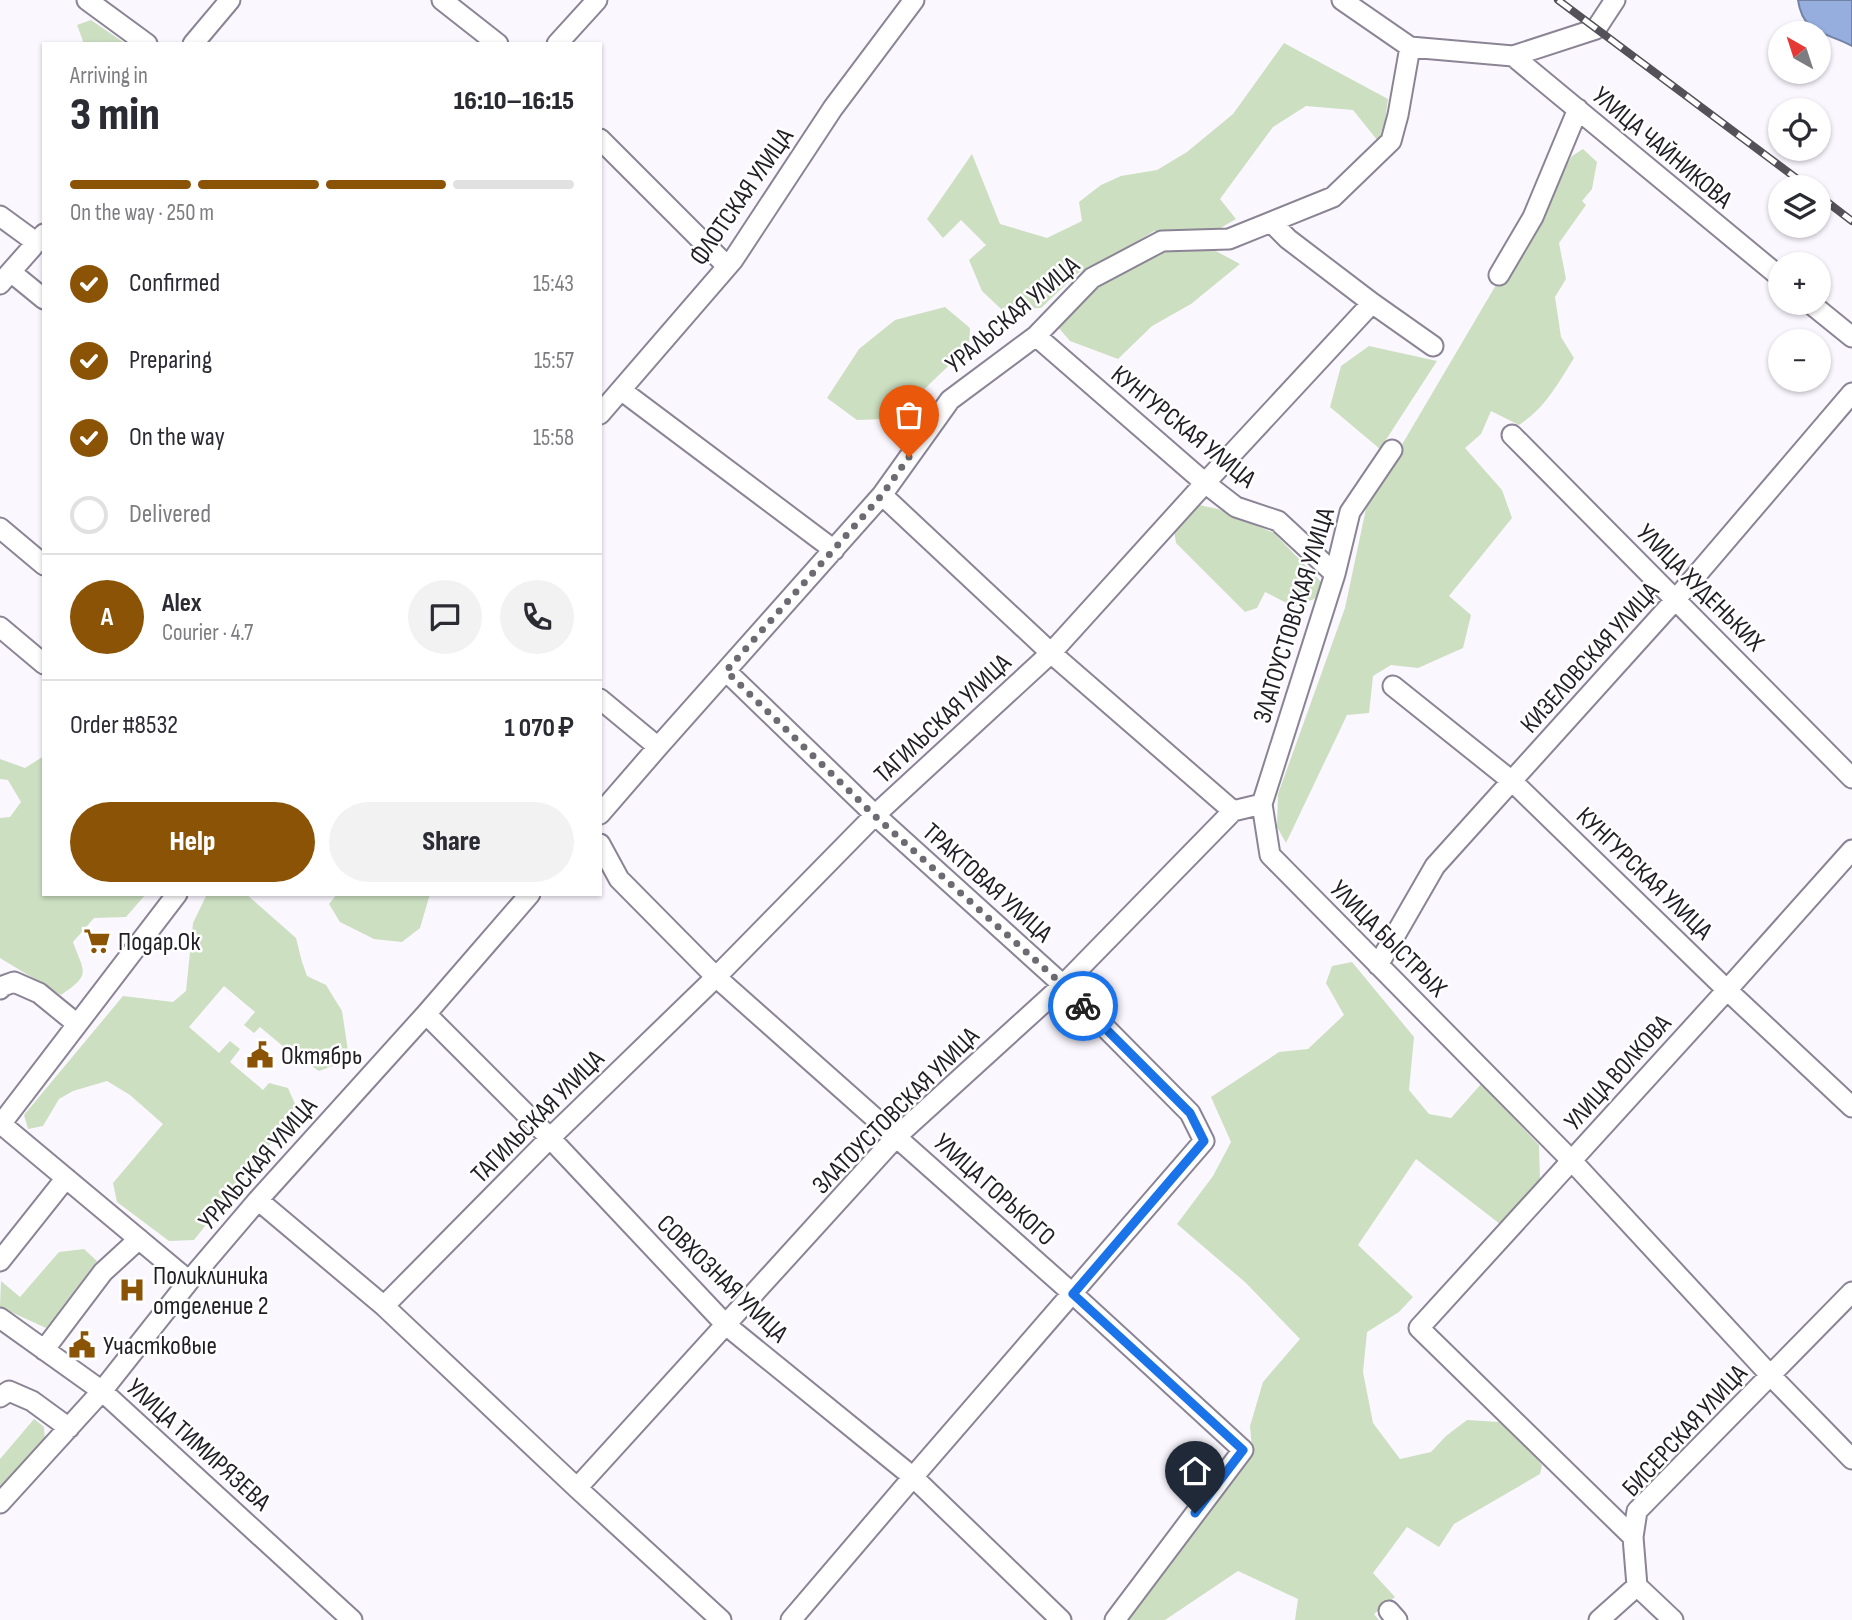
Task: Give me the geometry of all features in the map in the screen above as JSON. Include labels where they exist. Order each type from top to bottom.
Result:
[{"type":"street","points":[[87,0],[144,42]]},
{"type":"street","points":[[195,42],[230,0]]},
{"type":"street","points":[[442,0],[495,42]]},
{"type":"street","points":[[559,42],[597,0]]},
{"type":"street","name":"ФЛОТСКАЯ УЛИЦА","points":[[602,412],[727,266],[833,108],[914,0]]},
{"type":"street","points":[[1342,0],[1410,47],[1513,56],[1596,29],[1615,0]]},
{"type":"street","name":"УРАЛЬСКАЯ УЛИЦА","points":[[602,812],[882,495],[950,400],[1036,336],[1092,278],[1163,241],[1229,239],[1333,197],[1391,141],[1410,47]]},
{"type":"street","name":"УЛИЦА ЧАЙНИКОВА","points":[[1513,56],[1768,267]]},
{"type":"street","points":[[1499,275],[1533,217],[1578,109]]},
{"type":"street","points":[[602,141],[727,266]]},
{"type":"street","points":[[0,216],[40,238],[5,278],[42,298]]},
{"type":"street","points":[[1272,223],[1288,239],[1433,346]]},
{"type":"street","name":"ТАГИЛЬСКАЯ УЛИЦА","points":[[384,1306],[875,816],[1051,653],[1372,303]]},
{"type":"street","points":[[1825,315],[1852,337]]},
{"type":"street","name":"КУНГУРСКАЯ УЛИЦА","points":[[1036,336],[1205,483],[1236,507],[1278,520],[1335,574]]},
{"type":"street","points":[[621,390],[834,550]]},
{"type":"street","name":"КИЗЕЛОВСКАЯ УЛИЦА","points":[[1378,965],[1435,866],[1676,599],[1852,393]]},
{"type":"street","name":"УЛИЦА ХУДЕНЬКИХ","points":[[1512,435],[1852,778]]},
{"type":"street","name":"ЗЛАТОУСТОВСКАЯ УЛИЦА","points":[[1262,804],[1335,574],[1350,512],[1392,450]]},
{"type":"street","points":[[882,495],[1051,653],[1233,811],[1262,804]]},
{"type":"street","points":[[0,528],[42,563]]},
{"type":"street","points":[[0,627],[42,662]]},
{"type":"street","name":"ТРАКТОВАЯ УЛИЦА","points":[[726,671],[875,816],[1063,985],[1190,1113],[1204,1141],[1073,1294]]},
{"type":"street","name":"КУНГУРСКАЯ УЛИЦА","points":[[1393,686],[1513,782],[1852,1107]]},
{"type":"street","points":[[602,701],[658,747]]},
{"type":"street","name":"УЛИЦА БЫСТРЫХ","points":[[1262,804],[1270,855],[1572,1161],[1771,1376],[1852,1459]]},
{"type":"street","name":"ЗЛАТОУСТОВСКАЯ УЛИЦА","points":[[577,1488],[897,1136],[1063,985],[1233,811]]},
{"type":"street","name":"УЛИЦА ГОРЬКОГО","points":[[602,848],[620,879],[716,977],[897,1136],[1243,1450],[1115,1620]]},
{"type":"street","name":"УЛИЦА ВОЛКОВА","points":[[1633,1537],[1419,1328],[1852,850]]},
{"type":"street","points":[[175,896],[1,1123],[189,1280]]},
{"type":"street","name":"УРАЛЬСКАЯ УЛИЦА","points":[[0,1503],[102,1391],[189,1280],[258,1200],[528,896]]},
{"type":"street","points":[[0,989],[14,982],[39,993],[78,1024]]},
{"type":"street","name":"СОВХОЗНАЯ УЛИЦА","points":[[426,1014],[550,1138],[726,1325],[913,1477],[1061,1620]]},
{"type":"street","points":[[0,1261],[66,1178]]},
{"type":"street","points":[[258,1200],[384,1306],[721,1620]]},
{"type":"street","points":[[44,1350],[103,1272],[139,1239]]},
{"type":"street","name":"БИСЕРСКАЯ УЛИЦА","points":[[1637,1586],[1633,1537],[1637,1511],[1852,1292]]},
{"type":"street","points":[[791,1620],[1073,1294]]},
{"type":"street","name":"УЛИЦА ТИМИРЯЗЕВА","points":[[0,1318],[102,1391],[352,1620]]},
{"type":"street","points":[[0,1397],[9,1391],[32,1401],[69,1427]]},
{"type":"street","points":[[1599,1620],[1637,1586],[1673,1620]]},
{"type":"green space","points":[[91,20],[123,42],[82,42],[77,25]]},
{"type":"green space","points":[[1284,43],[1388,99],[1385,121],[1378,141],[1353,110],[1306,106],[1273,127],[1220,199],[1236,219],[1217,230],[1154,231],[1115,255],[1078,273],[1041,308],[1001,309],[982,291],[969,260],[986,245],[961,220],[943,238],[927,219],[972,154],[1000,224],[1047,238],[1082,221],[1079,202],[1101,185],[1121,176],[1157,170],[1187,152],[1233,114]]},
{"type":"green space","points":[[1583,149],[1597,162],[1592,189],[1582,201],[1586,205],[1559,243],[1566,279],[1555,297],[1561,337],[1574,358],[1550,395],[1528,418],[1519,425],[1491,411],[1481,434],[1465,448],[1502,490],[1512,518],[1449,596],[1471,615],[1463,648],[1418,668],[1391,665],[1373,676],[1369,713],[1347,715],[1286,843],[1277,827],[1278,794],[1345,608],[1367,504],[1572,156]]},
{"type":"green space","points":[[1214,250],[1240,264],[1191,304],[1152,326],[1118,359],[1070,341],[1057,326],[1108,279],[1165,252]]},
{"type":"green space","points":[[945,307],[970,328],[969,346],[913,400],[884,419],[857,420],[827,398],[859,349],[895,320]]},
{"type":"green space","points":[[1369,346],[1437,361],[1380,449],[1330,407],[1341,366]]},
{"type":"green space","points":[[1199,505],[1218,509],[1274,533],[1324,585],[1314,599],[1294,607],[1265,592],[1257,608],[1245,612],[1176,543],[1174,530]]},
{"type":"green space","points":[[42,757],[42,896],[144,896],[126,917],[94,918],[73,942],[83,972],[78,982],[61,995],[0,958],[0,818],[10,817],[21,802],[8,780],[0,779],[0,759],[25,768]]},
{"type":"green space","points":[[206,896],[248,896],[296,938],[307,976],[326,985],[342,1011],[348,1051],[335,1065],[319,1071],[290,1052],[260,1027],[254,1033],[244,1025],[255,1012],[224,986],[189,1027],[219,1053],[230,1041],[240,1049],[230,1062],[263,1090],[269,1083],[288,1088],[295,1104],[286,1124],[194,1240],[169,1241],[117,1202],[113,1183],[163,1124],[130,1095],[107,1081],[73,1091],[59,1099],[43,1126],[28,1129],[24,1115],[123,996],[173,1002],[186,991],[193,923]]},
{"type":"green space","points":[[335,896],[429,896],[420,928],[402,942],[374,939],[340,922],[329,904]]},
{"type":"green space","points":[[1352,962],[1414,1037],[1409,1090],[1429,1114],[1451,1118],[1481,1084],[1539,1145],[1540,1180],[1500,1224],[1416,1159],[1358,1245],[1413,1297],[1399,1312],[1367,1332],[1363,1372],[1373,1423],[1400,1459],[1431,1452],[1467,1420],[1499,1422],[1526,1445],[1542,1465],[1540,1474],[1454,1524],[1439,1547],[1407,1527],[1373,1573],[1395,1597],[1374,1614],[1379,1620],[1295,1620],[1298,1599],[1238,1571],[1165,1620],[1128,1620],[1252,1448],[1250,1426],[1263,1382],[1300,1339],[1246,1283],[1177,1224],[1213,1176],[1231,1142],[1211,1097],[1279,1052],[1308,1049],[1344,1015],[1326,983],[1332,966]]},
{"type":"green space","points":[[84,1249],[97,1261],[46,1328],[0,1307],[1,1281],[20,1297],[59,1252]]},
{"type":"green space","points":[[34,1419],[44,1427],[45,1442],[0,1488],[0,1459]]},
{"type":"water","points":[[1798,0],[1852,0],[1852,46],[1831,37],[1831,21],[1806,21]]},
{"type":"railway","points":[[1558,0],[1792,175]]},
{"type":"railway","points":[[1831,205],[1852,221]]},
{"type":"way so far","points":[[909,457],[882,495],[726,671],[875,816],[1083,1006]]},
{"type":"place","name":"Подар.Ок","points":[[97,941]]},
{"type":"place","name":"Октябрь","points":[[260,1055]]},
{"type":"place","name":"Поликлиника отделение 2","points":[[132,1290]]},
{"type":"place","name":"Участковые","points":[[82,1345]]},
{"type":"route","points":[[1083,1006],[1190,1113],[1204,1141],[1073,1294],[1243,1450],[1195,1513]]}]
